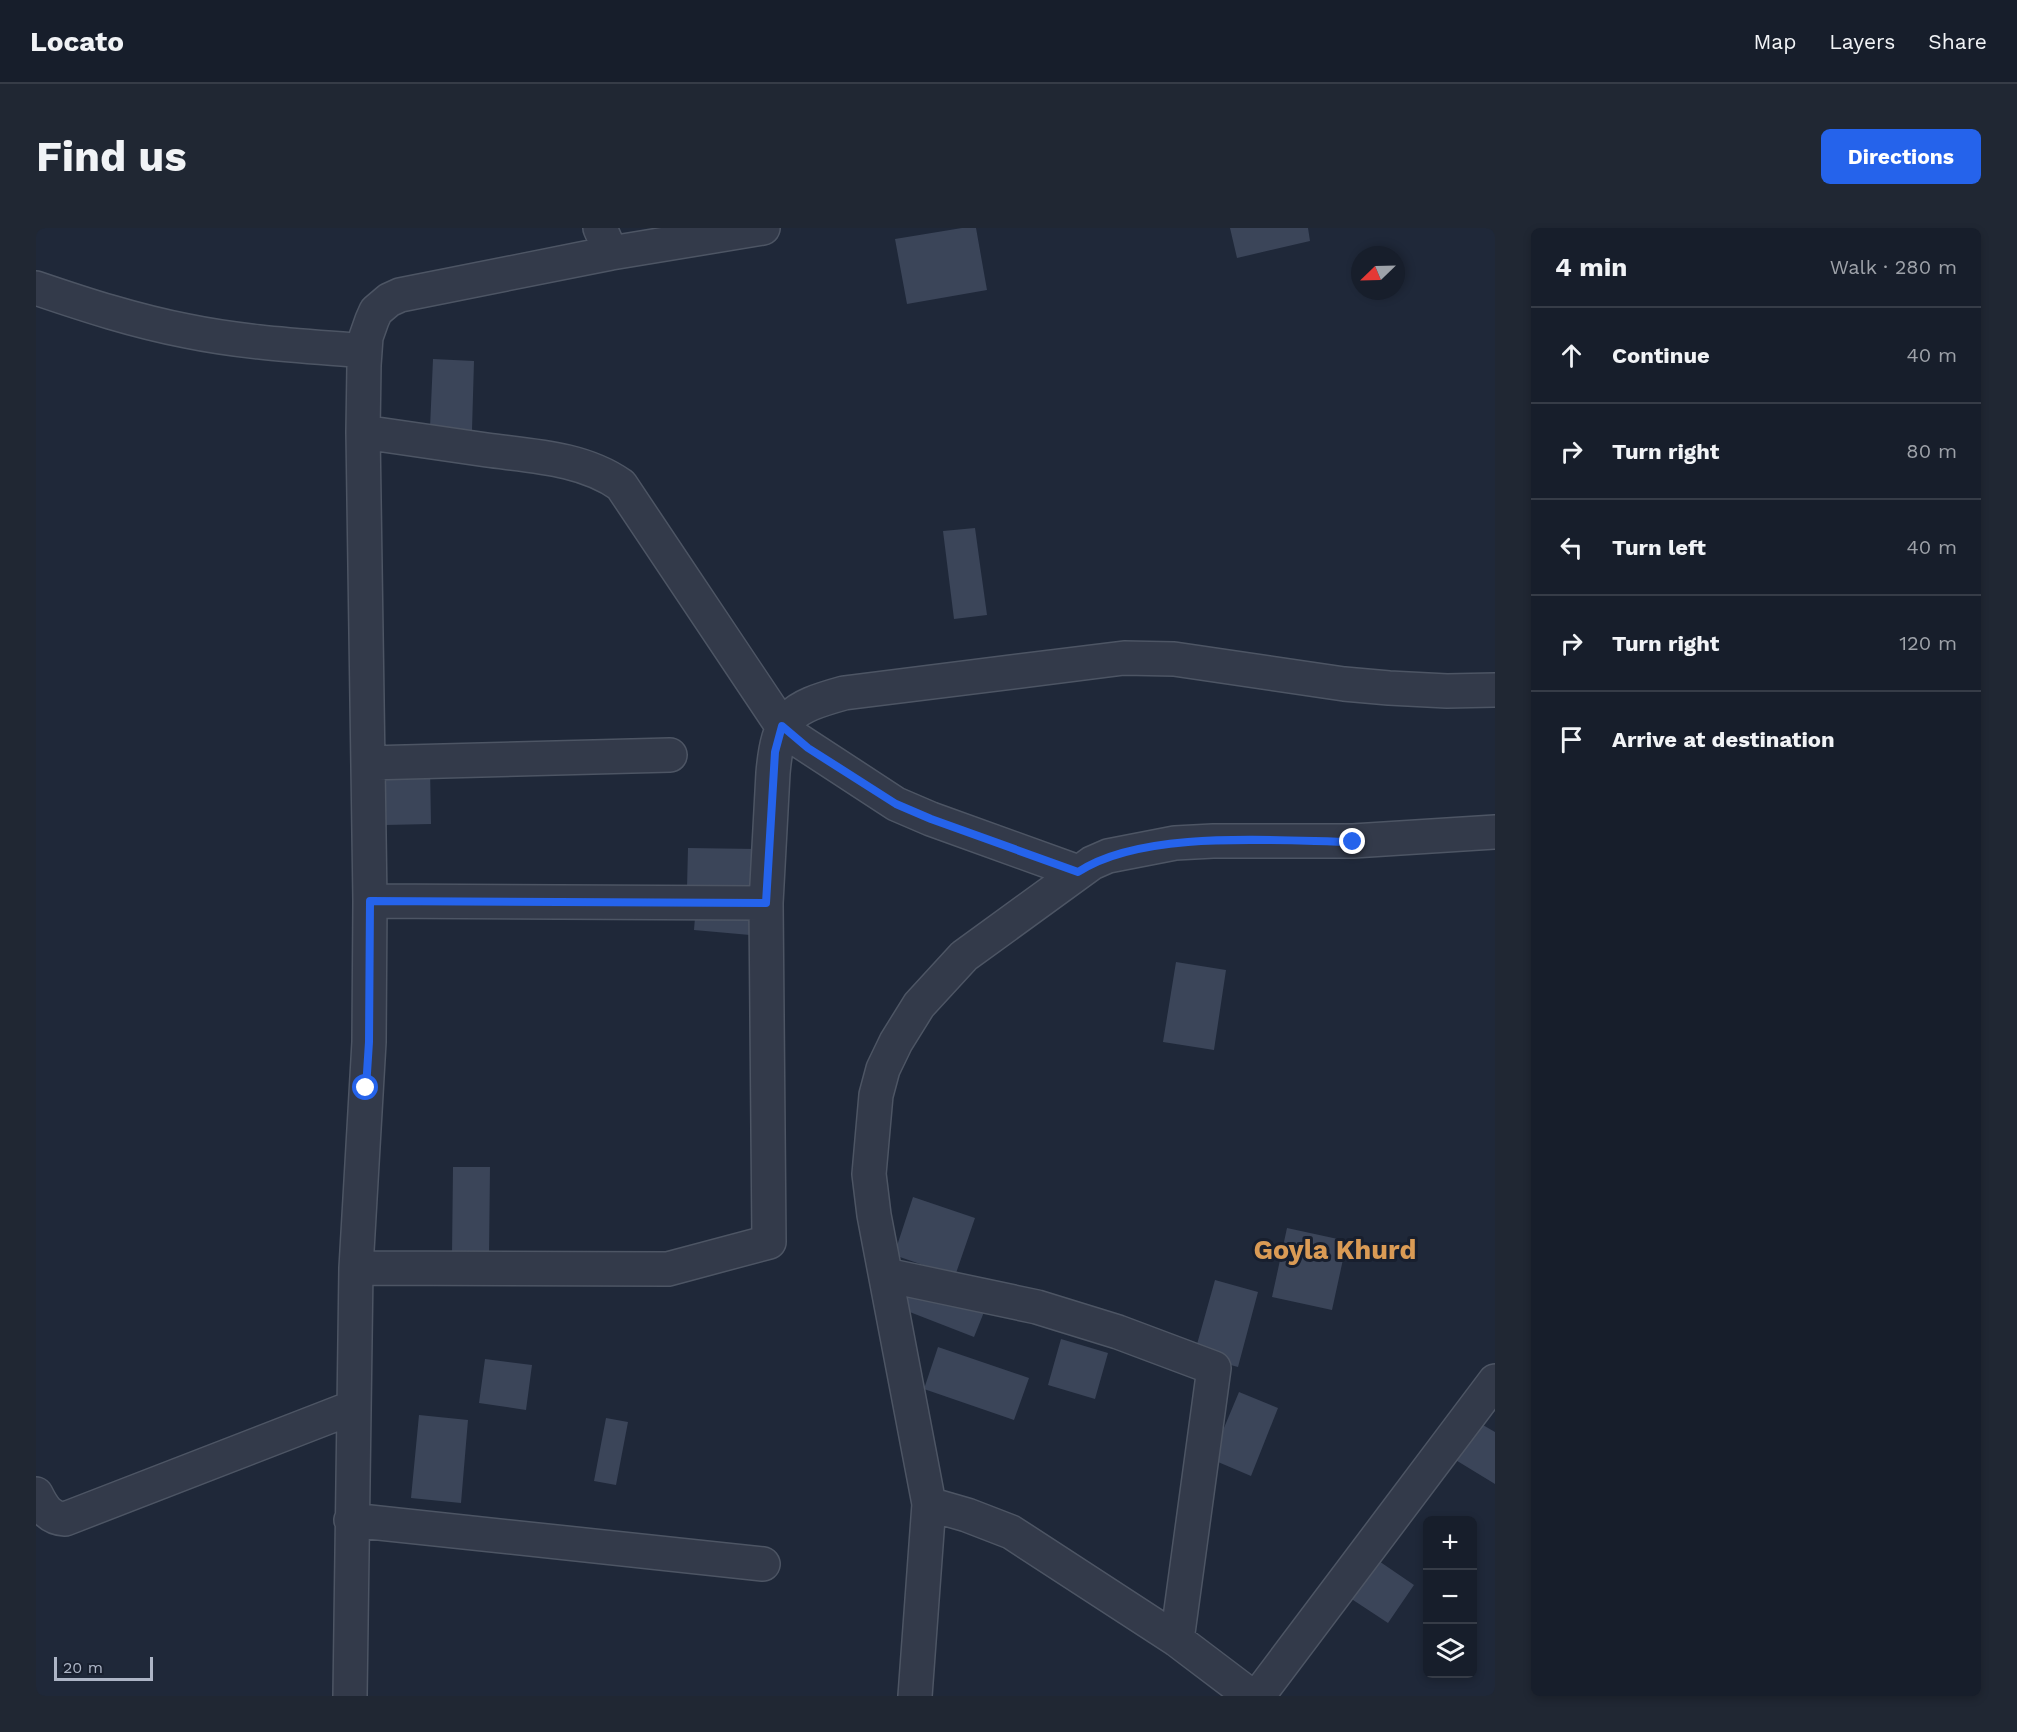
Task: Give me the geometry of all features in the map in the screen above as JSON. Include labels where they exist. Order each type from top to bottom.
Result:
[{"type":"street","points":[[350,1696],[356,1268],[369,1042],[370,901],[363,432],[366,337],[376,311],[389,300],[400,295],[605,241],[764,228]]},
{"type":"street","points":[[36,288],[97,309],[188,332],[257,342],[365,351]]},
{"type":"street","points":[[363,432],[544,458],[583,466],[610,477],[621,485],[782,726],[808,748],[896,804],[931,819],[1078,872]]},
{"type":"street","points":[[356,1268],[668,1269],[769,1242],[766,903],[775,752],[782,726],[801,708],[844,693],[1124,658],[1174,658],[1344,684],[1389,688],[1447,691],[1495,690]]},
{"type":"street","points":[[368,764],[670,755]]},
{"type":"street","points":[[915,1696],[929,1504],[874,1215],[869,1174],[876,1095],[883,1069],[896,1042],[919,1005],[964,956],[1078,872],[1108,856],[1176,843],[1353,842],[1495,832]]},
{"type":"street","points":[[370,901],[766,903]]},
{"type":"street","points":[[886,1275],[1037,1307],[1118,1332],[1214,1368],[1177,1640]]},
{"type":"street","points":[[1258,1696],[1495,1382]]},
{"type":"street","points":[[36,1494],[42,1506],[51,1516],[65,1519],[354,1407]]},
{"type":"street","points":[[929,1504],[967,1515],[1011,1532],[1177,1640],[1251,1696]]},
{"type":"street","points":[[351,1520],[763,1564]]},
{"type":"building","points":[[962,228],[976,228],[987,290],[907,304],[895,239]]},
{"type":"building","points":[[1230,228],[1308,228],[1310,241],[1237,258]]},
{"type":"building","points":[[433,359],[474,361],[472,430],[430,428]]},
{"type":"building","points":[[975,528],[987,615],[954,619],[943,531]]},
{"type":"building","points":[[385,766],[430,766],[431,824],[385,825]]},
{"type":"building","points":[[688,848],[757,849],[757,889],[687,888]]},
{"type":"building","points":[[696,905],[752,910],[750,935],[694,930]]},
{"type":"building","points":[[1176,962],[1226,970],[1214,1050],[1163,1042]]},
{"type":"building","points":[[453,1167],[490,1167],[489,1256],[452,1255]]},
{"type":"building","points":[[913,1197],[975,1218],[955,1276],[894,1255]]},
{"type":"building","points":[[1287,1228],[1347,1241],[1332,1310],[1272,1297]]},
{"type":"building","points":[[1215,1280],[1258,1292],[1238,1367],[1194,1355]]},
{"type":"building","points":[[911,1284],[984,1312],[974,1337],[902,1309]]},
{"type":"building","points":[[1061,1339],[1108,1353],[1095,1399],[1048,1385]]},
{"type":"building","points":[[938,1347],[1029,1378],[1014,1420],[924,1389]]},
{"type":"building","points":[[485,1359],[532,1365],[526,1410],[479,1403]]},
{"type":"building","points":[[1239,1392],[1278,1408],[1251,1476],[1211,1459]]},
{"type":"building","points":[[419,1415],[468,1420],[461,1503],[411,1498]]},
{"type":"building","points":[[606,1418],[628,1422],[616,1485],[594,1481]]},
{"type":"building","points":[[1476,1421],[1495,1432],[1495,1484],[1454,1459]]},
{"type":"building","points":[[1373,1557],[1414,1585],[1388,1623],[1347,1596]]},
{"type":"district","name":"Goyla Khurd","points":[[1335,1250]]},
{"type":"route","points":[[366,1088],[369,1042],[370,901],[766,903],[773,772],[775,752],[782,726],[808,748],[896,804],[931,819],[1078,872],[1108,856],[1176,843],[1353,842]]}]
